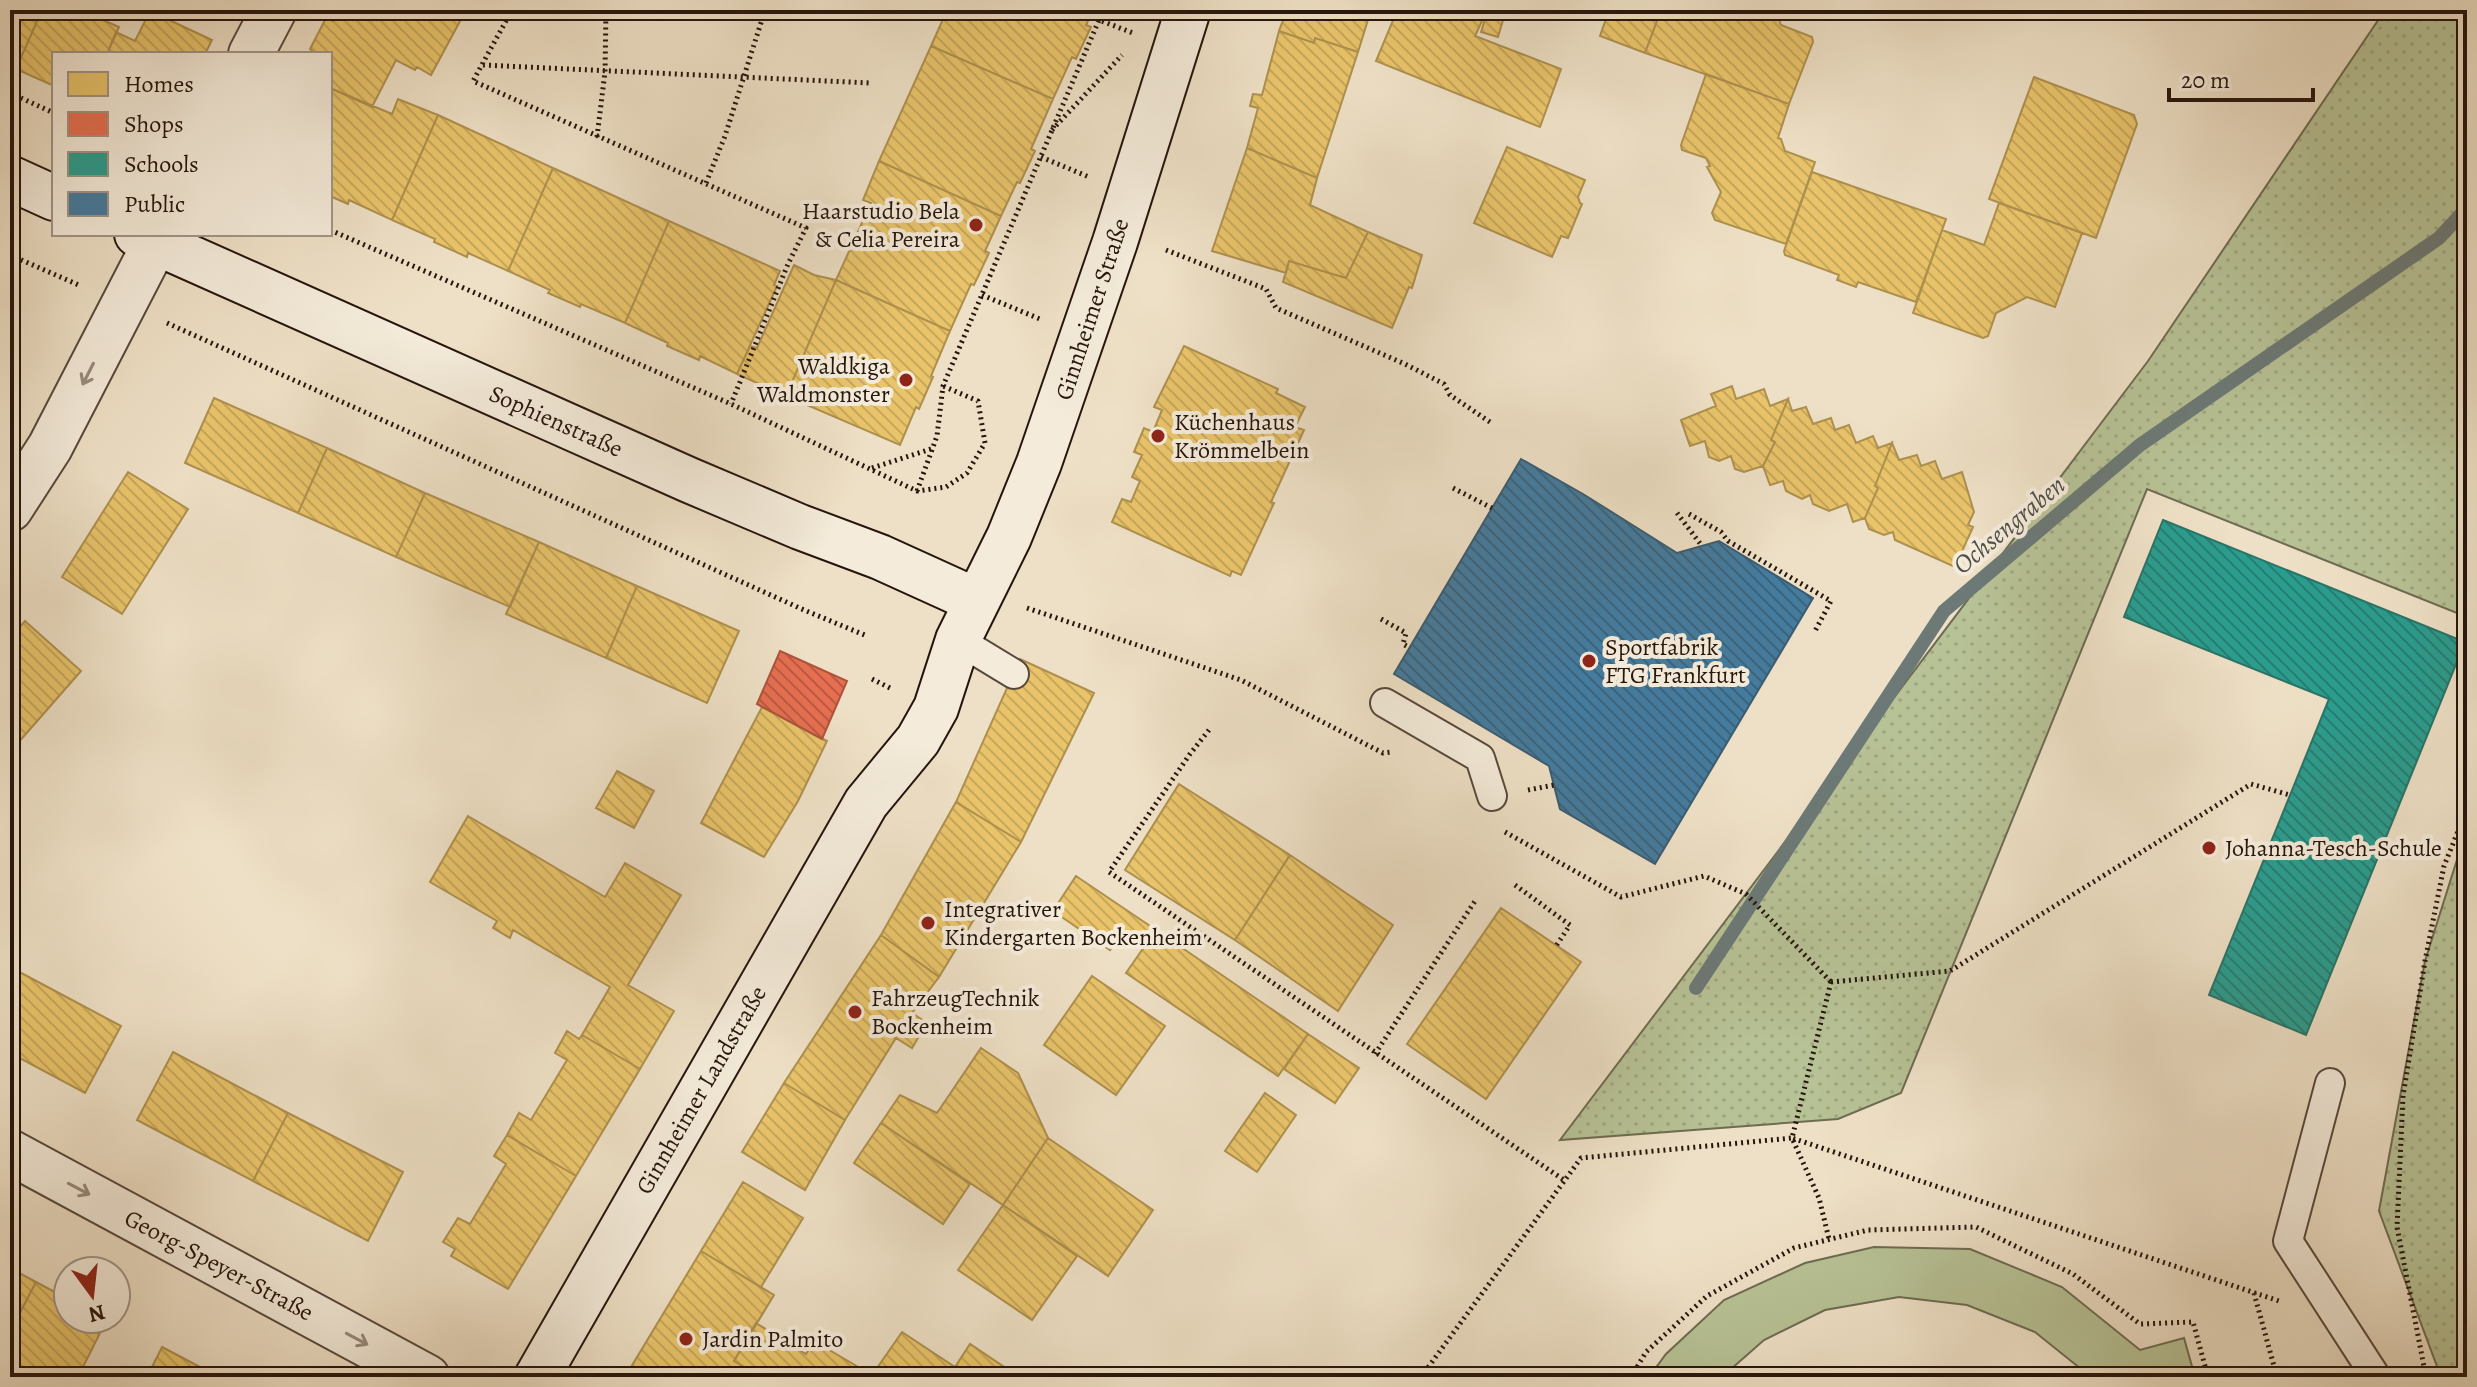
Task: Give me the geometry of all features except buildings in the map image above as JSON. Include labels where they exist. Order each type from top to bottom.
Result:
[{"type":"street","points":[[252,52],[274,10]]},
{"type":"street","name":"Ginnheimer Straße","points":[[977,601],[1009,537],[1055,419],[1188,10]]},
{"type":"street","points":[[10,178],[52,197]]},
{"type":"street","points":[[10,509],[50,447],[151,237]]},
{"type":"street","name":"Sophienstraße","points":[[151,237],[689,480],[880,557],[977,601]]},
{"type":"street","name":"Ginnheimer Landstraße","points":[[537,1377],[866,803],[918,740],[936,708],[958,640],[977,601]]},
{"type":"street","name":"Georg-Speyer-Straße","points":[[10,1152],[427,1377]]},
{"type":"lane","points":[[958,640],[1014,674]]},
{"type":"lane","points":[[1385,703],[1480,758],[1492,796]]},
{"type":"lane","points":[[2330,1083],[2288,1241],[2376,1377]]},
{"type":"path","points":[[512,10],[473,81],[806,228],[788,264],[731,404]]},
{"type":"path","points":[[597,137],[605,72],[606,10]]},
{"type":"path","points":[[706,183],[765,10]]},
{"type":"path","points":[[917,491],[937,436],[943,386],[1099,20],[1116,26]]},
{"type":"path","points":[[1052,130],[1130,46]]},
{"type":"path","points":[[483,65],[870,83]]},
{"type":"path","points":[[10,93],[52,112]]},
{"type":"path","points":[[1041,157],[1093,179]]},
{"type":"path","points":[[332,231],[731,404],[917,491],[946,487],[967,473],[985,443],[992,440]]},
{"type":"path","points":[[1166,250],[1266,289],[1276,308],[1444,384],[1450,395],[1490,422]]},
{"type":"path","points":[[10,255],[92,291]]},
{"type":"path","points":[[982,295],[1041,319]]},
{"type":"path","points":[[158,319],[867,636]]},
{"type":"path","points":[[943,386],[978,401],[985,443]]},
{"type":"path","points":[[871,469],[932,449]]},
{"type":"path","points":[[1453,488],[1492,508]]},
{"type":"path","points":[[1677,513],[1702,546]]},
{"type":"path","points":[[1689,514],[1721,532],[1728,541],[1831,601],[1815,631]]},
{"type":"path","points":[[1032,609],[1241,680],[1383,753],[1394,752]]},
{"type":"path","points":[[1381,619],[1406,633],[1403,644],[1410,648]]},
{"type":"path","points":[[872,679],[890,688]]},
{"type":"path","points":[[1209,730],[1109,872],[1564,1180]]},
{"type":"path","points":[[1831,982],[1950,971],[2251,784],[2290,795]]},
{"type":"path","points":[[1492,796],[1504,831],[1621,897],[1704,876],[1746,894],[1831,982]]},
{"type":"path","points":[[2426,1377],[2397,1227],[2403,1096],[2444,866],[2467,809]]},
{"type":"path","points":[[1515,885],[1570,925],[1556,946]]},
{"type":"path","points":[[1375,1054],[1475,901]]},
{"type":"path","points":[[1829,1239],[1819,1198],[1792,1138],[1831,982]]},
{"type":"path","points":[[1421,1377],[1581,1158],[1792,1138],[2254,1292],[2344,1327]]},
{"type":"path","points":[[1631,1377],[1646,1352],[1707,1296],[1794,1248],[1868,1230],[1976,1227],[2073,1274],[2140,1324],[2193,1322],[2208,1377]]},
{"type":"path","points":[[2254,1292],[2277,1377]]},
{"type":"green space","points":[[2385,10],[2467,10],[2467,617],[2147,489],[1901,1093],[1838,1119],[1560,1140],[2148,361]]},
{"type":"green space","points":[[2467,828],[2467,1377],[2441,1377],[2379,1211],[2425,961]]},
{"type":"green space","points":[[1874,1247],[1970,1249],[2062,1287],[2140,1350],[2184,1338],[2195,1377],[2091,1377],[2035,1332],[1967,1305],[1899,1297],[1825,1310],[1764,1340],[1722,1377],[1649,1377],[1666,1354],[1724,1300],[1805,1263]]},
{"type":"waterway","name":"Ochsengraben","points":[[1696,988],[1944,611],[2140,445],[2439,238],[2467,208]]},
{"type":"place","name":"Haarstudio Bela & Celia Pereira","points":[[976,225]]},
{"type":"place","name":"Waldkiga Waldmonster","points":[[906,380]]},
{"type":"place","name":"Küchenhaus Krömmelbein","points":[[1158,436]]},
{"type":"place","name":"Sportfabrik FTG Frankfurt","points":[[1589,661]]},
{"type":"place","name":"Johanna-Tesch-Schule","points":[[2209,848]]},
{"type":"place","name":"Integrativer Kindergarten Bockenheim","points":[[928,923]]},
{"type":"place","name":"FahrzeugTechnik Bockenheim","points":[[855,1012]]},
{"type":"place","name":"Jardin Palmito","points":[[686,1339]]}]
